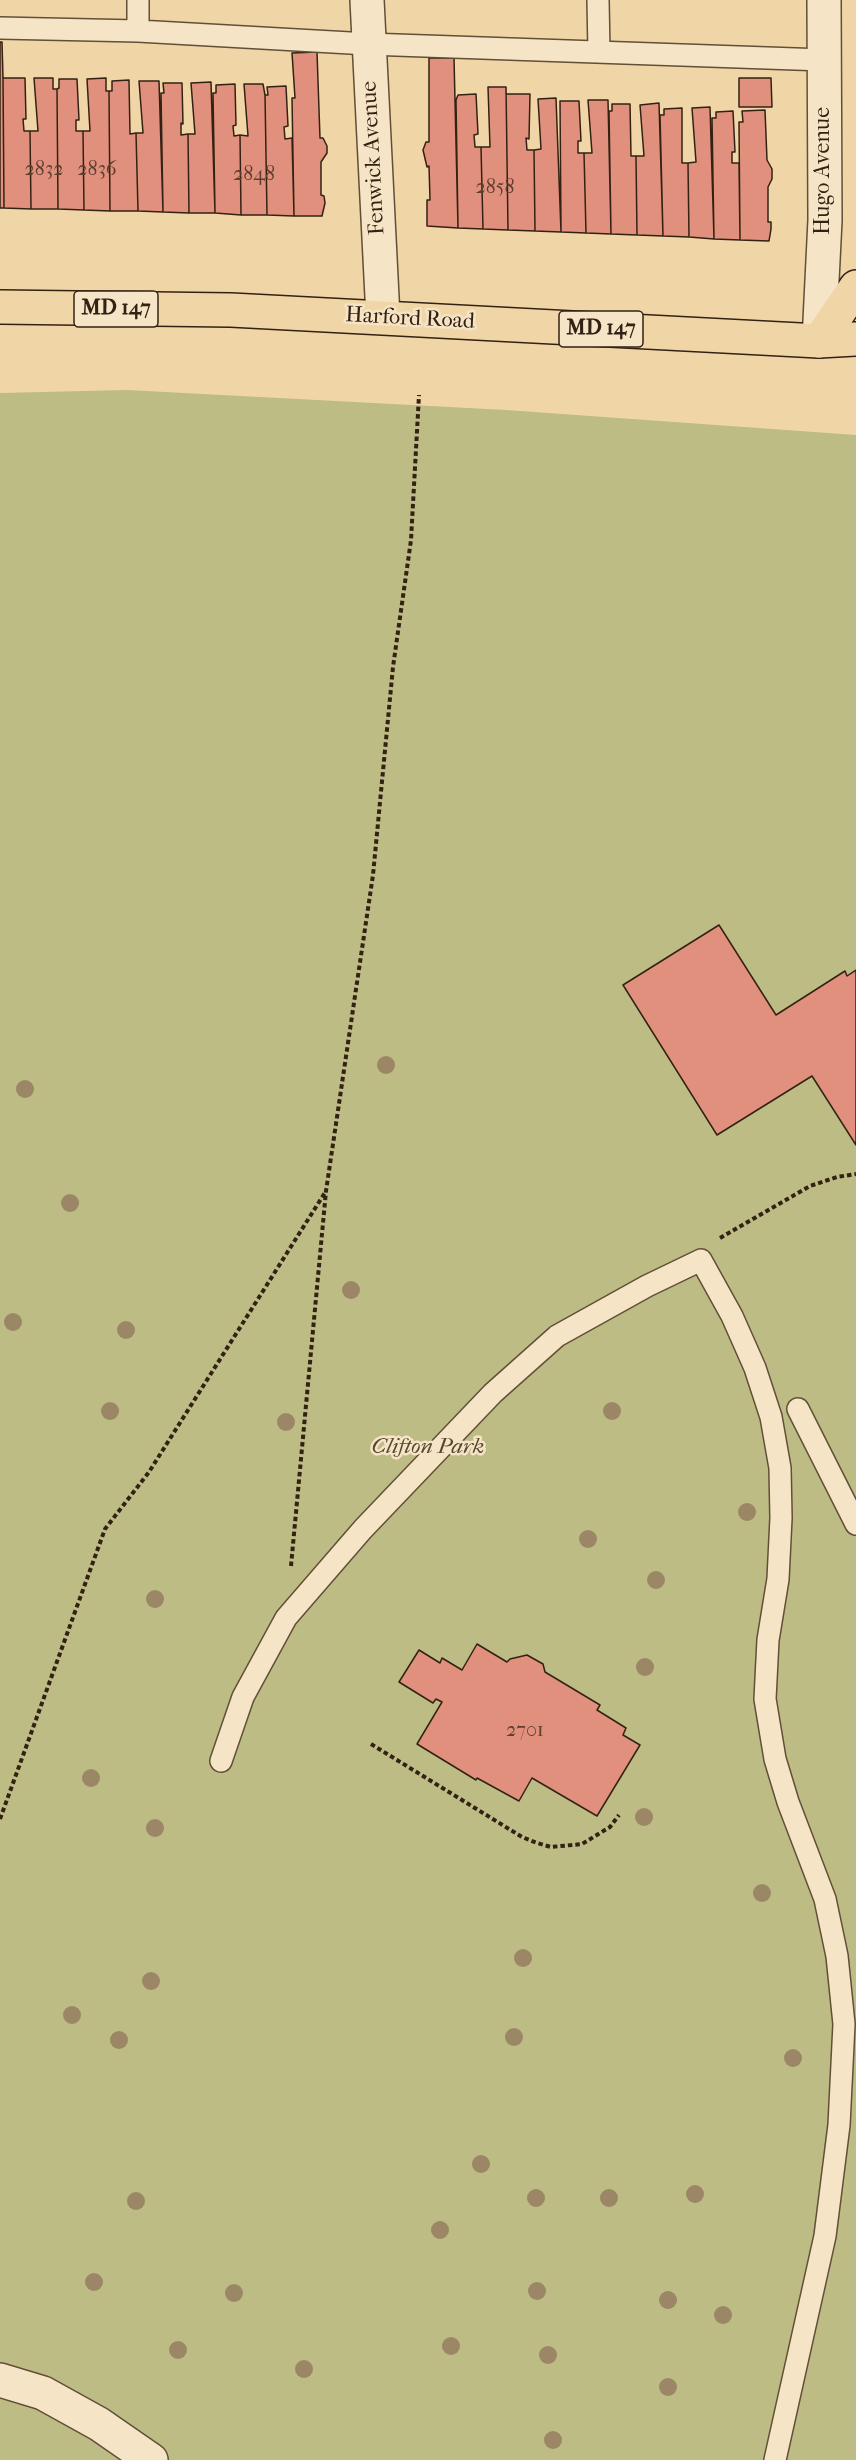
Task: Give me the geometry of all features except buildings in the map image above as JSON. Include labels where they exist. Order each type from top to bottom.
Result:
[{"type":"main road","points":[[819,342],[856,287]]},
{"type":"main road","name":"Harford Road","points":[[0,307],[231,310],[819,342],[856,339]]},
{"type":"main road","points":[[819,342],[856,320]]},
{"type":"main road","name":"Harford Road","points":[[819,342],[856,354]]},
{"type":"street","name":"Fenwick Avenue","points":[[367,0],[383,317]]},
{"type":"street","name":"Hugo Avenue","points":[[819,342],[825,220],[824,0]]},
{"type":"street","points":[[0,2380],[44,2393],[99,2424],[151,2460]]},
{"type":"lane","points":[[138,0],[138,31]]},
{"type":"lane","points":[[598,0],[599,52]]},
{"type":"lane","points":[[0,28],[138,31],[368,44],[824,60]]},
{"type":"lane","points":[[220,1761],[243,1697],[286,1618],[363,1529],[493,1393],[557,1336],[600,1311],[701,1260],[741,1337],[771,1417],[780,1468],[781,1518],[778,1579],[768,1640],[765,1699],[775,1759],[788,1802],[825,1899],[837,1956],[844,2024],[839,2125],[825,2236],[775,2460]]},
{"type":"lane","points":[[798,1409],[856,1524]]},
{"type":"path","points":[[286,1618],[326,1191],[373,875],[393,667],[411,540],[419,395]]},
{"type":"path","points":[[717,1240],[810,1186],[837,1177],[856,1174]]},
{"type":"path","points":[[0,1820],[105,1529],[150,1472],[326,1191]]},
{"type":"path","points":[[371,1744],[537,1843],[551,1847],[582,1844],[610,1827],[619,1815]]},
{"type":"green space","name":"Clifton Park","points":[[127,390],[506,410],[856,435],[856,2460],[0,2460],[0,393]]}]
